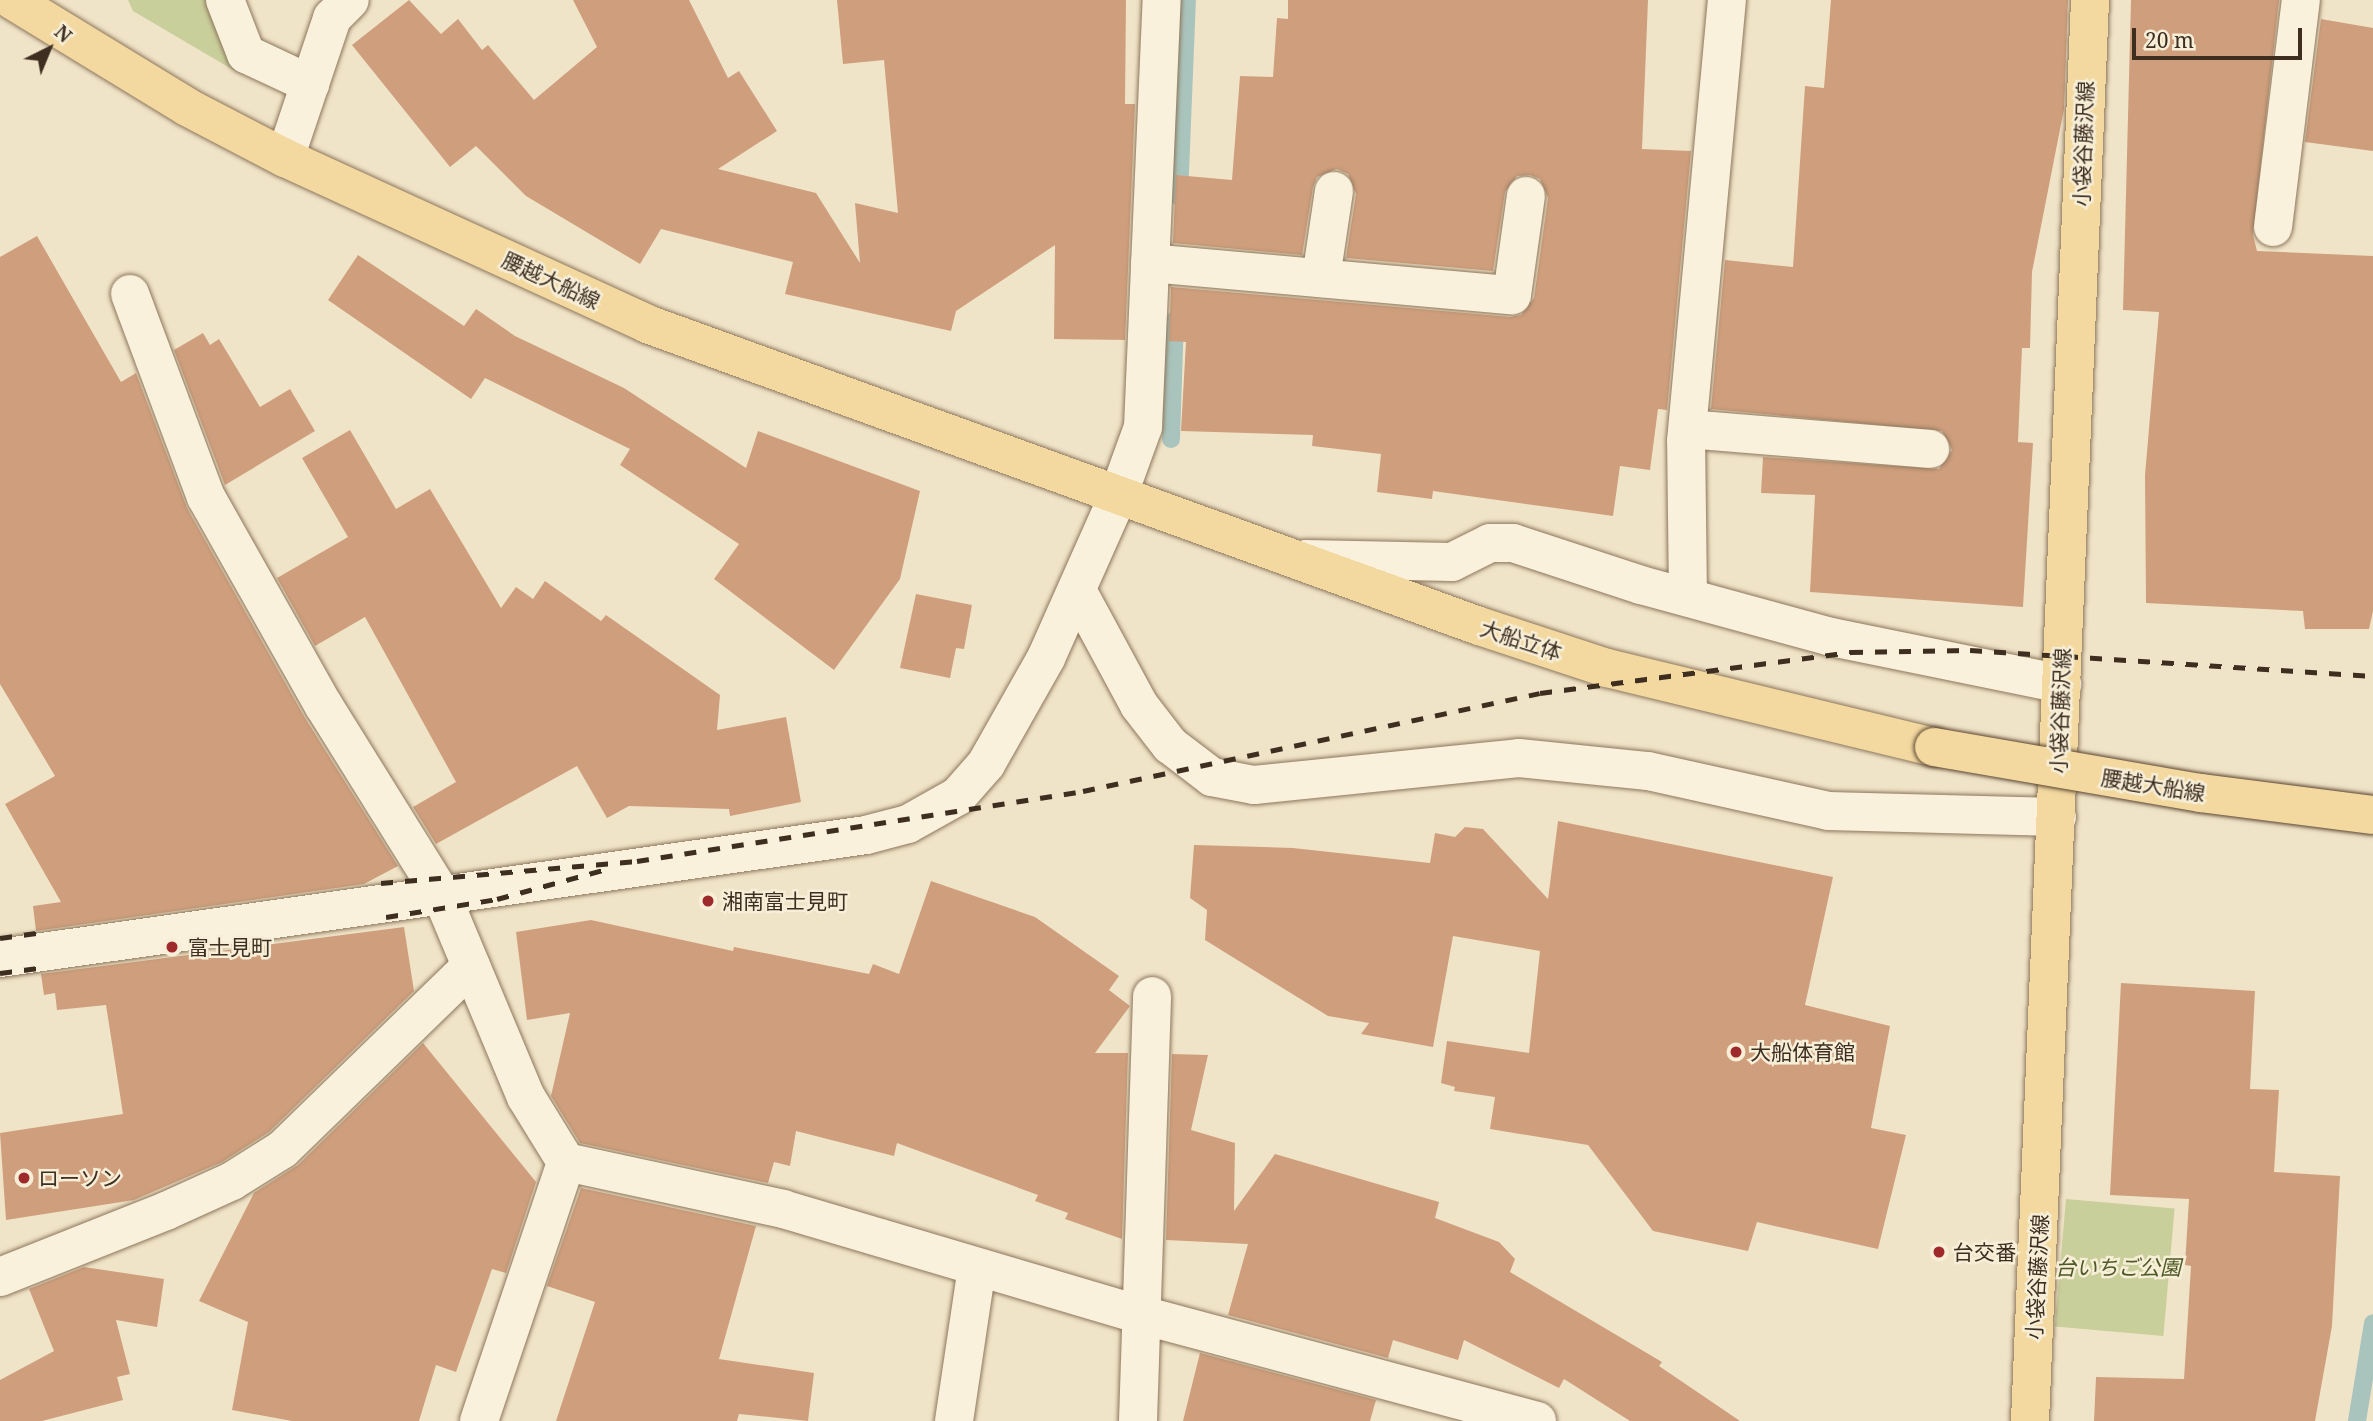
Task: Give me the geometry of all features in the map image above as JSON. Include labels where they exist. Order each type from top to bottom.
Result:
[{"type":"main road","name":"腰越大船線","points":[[12,0],[187,107],[285,158],[648,324],[1118,496]]},
{"type":"main road","name":"小袋谷藤沢線","points":[[2030,1421],[2090,0]]},
{"type":"main road","name":"大船立体","points":[[1118,496],[1607,668],[1934,747]]},
{"type":"main road","name":"腰越大船線","points":[[1934,747],[2201,793],[2373,815]]},
{"type":"street","points":[[225,0],[246,54],[310,84]]},
{"type":"street","points":[[285,158],[332,19],[350,0]]},
{"type":"street","points":[[0,958],[866,835],[908,824],[958,796],[986,764],[1078,592],[1143,427],[1161,0]]},
{"type":"street","points":[[1688,597],[1688,429],[1727,0]]},
{"type":"street","points":[[2273,227],[2301,0]]},
{"type":"street","points":[[1321,278],[1334,191]]},
{"type":"street","points":[[1150,263],[1512,295],[1526,196]]},
{"type":"street","points":[[130,294],[206,497],[324,706],[441,894],[526,1097],[566,1162],[783,1209],[1142,1315],[1537,1421]]},
{"type":"street","points":[[1688,429],[1930,449]]},
{"type":"street","points":[[1290,558],[1452,562],[1490,544],[1513,543],[1688,597],[1831,637],[2062,684]]},
{"type":"street","points":[[1078,592],[1139,705],[1170,746],[1212,777],[1254,785],[1519,758],[1648,771],[1829,811],[2057,817]]},
{"type":"street","points":[[0,1277],[166,1212],[232,1181],[283,1149],[471,966]]},
{"type":"street","points":[[1138,1421],[1152,996]]},
{"type":"street","points":[[479,1421],[566,1162]]},
{"type":"street","points":[[954,1421],[977,1268]]},
{"type":"green space","points":[[128,0],[208,0],[235,71],[133,11]]},
{"type":"green space","name":"台いちご公園","points":[[2066,1199],[2175,1208],[2163,1336],[2055,1327]]},
{"type":"building","points":[[409,0],[441,34],[458,19],[482,50],[488,45],[534,100],[597,47],[573,0],[689,0],[728,78],[739,71],[777,131],[718,169],[816,193],[860,263],[855,203],[898,213],[884,60],[843,64],[837,0],[1126,0],[1125,104],[1135,104],[1125,340],[1054,339],[1055,245],[956,311],[951,331],[785,294],[793,262],[661,229],[640,264],[526,196],[476,146],[450,167],[352,45]]},
{"type":"building","points":[[1288,0],[1648,0],[1642,149],[1691,151],[1667,410],[1658,409],[1650,470],[1620,466],[1613,516],[1433,491],[1432,499],[1377,492],[1381,454],[1312,446],[1313,435],[1181,431],[1186,342],[1169,341],[1171,287],[1510,317],[1521,315],[1534,298],[1548,198],[1540,179],[1530,175],[1517,176],[1505,192],[1493,271],[1346,258],[1356,194],[1348,174],[1337,169],[1317,177],[1302,255],[1173,243],[1176,175],[1232,180],[1240,76],[1273,77],[1277,18],[1288,19]]},
{"type":"building","points":[[1831,0],[2068,0],[2064,109],[2032,272],[2030,348],[2022,348],[2018,442],[2033,443],[2023,607],[1810,592],[1815,495],[1761,493],[1763,457],[1939,469],[1952,450],[1942,431],[1711,409],[1725,260],[1793,267],[1805,86],[1824,88]]},
{"type":"building","points":[[2131,0],[2279,0],[2253,235],[2257,251],[2373,256],[2373,611],[2369,629],[2305,629],[2303,611],[2146,603],[2145,475],[2159,312],[2123,310]]},
{"type":"building","points":[[2321,19],[2373,28],[2373,151],[2305,142]]},
{"type":"building","points":[[37,236],[121,382],[136,373],[187,508],[305,718],[398,866],[364,884],[36,931],[33,906],[61,902],[5,804],[55,776],[0,684],[0,257]]},
{"type":"building","points":[[358,255],[464,326],[476,309],[515,336],[624,388],[746,468],[758,431],[920,491],[900,579],[834,670],[714,579],[739,544],[620,465],[630,449],[485,378],[471,399],[328,300]]},
{"type":"building","points":[[203,333],[210,345],[219,339],[260,407],[290,389],[315,431],[225,485],[174,350]]},
{"type":"building","points":[[350,430],[396,509],[430,489],[501,608],[516,587],[533,599],[545,581],[601,621],[606,615],[720,695],[717,730],[786,717],[801,802],[730,816],[729,809],[629,806],[607,818],[577,766],[436,844],[413,807],[456,782],[365,617],[315,646],[277,578],[348,537],[302,458]]},
{"type":"building","points":[[916,594],[972,605],[964,649],[956,648],[950,678],[900,668]]},
{"type":"building","points":[[1558,821],[1833,877],[1805,1005],[1890,1026],[1871,1128],[1906,1135],[1878,1249],[1757,1222],[1748,1251],[1653,1231],[1588,1145],[1490,1129],[1495,1097],[1454,1091],[1455,1087],[1441,1083],[1447,1041],[1529,1053],[1540,951],[1453,936],[1433,1047],[1361,1034],[1369,1023],[1328,1016],[1205,940],[1207,910],[1190,898],[1194,845],[1293,848],[1430,863],[1435,833],[1455,837],[1465,827],[1483,829],[1548,899]]},
{"type":"building","points":[[931,881],[1035,917],[1119,976],[1109,990],[1130,1006],[1095,1053],[1128,1053],[1122,1239],[1065,1219],[1068,1213],[1035,1201],[1038,1195],[897,1143],[894,1156],[796,1131],[790,1166],[774,1162],[768,1183],[580,1143],[551,1096],[570,1013],[527,1020],[516,932],[591,920],[733,951],[734,947],[869,974],[873,964],[899,974]]},
{"type":"building","points":[[404,927],[414,991],[269,1132],[222,1162],[134,1200],[6,1220],[0,1133],[123,1114],[106,1005],[57,1010],[55,993],[44,995],[41,974]]},
{"type":"building","points":[[2121,983],[2255,991],[2250,1089],[2279,1090],[2274,1172],[2340,1176],[2332,1326],[2315,1421],[2094,1421],[2096,1377],[2184,1379],[2191,1266],[2185,1265],[2189,1199],[2110,1195]]},
{"type":"building","points":[[423,1043],[536,1182],[506,1273],[492,1269],[456,1372],[436,1365],[419,1421],[292,1421],[232,1410],[248,1322],[199,1301],[254,1193],[298,1165]]},
{"type":"building","points":[[1172,1054],[1208,1055],[1191,1130],[1235,1143],[1234,1211],[1275,1154],[1439,1202],[1435,1218],[1499,1242],[1515,1259],[1510,1272],[1662,1362],[1659,1366],[1740,1421],[1630,1421],[1564,1379],[1559,1388],[1464,1340],[1458,1360],[1393,1340],[1388,1358],[1228,1315],[1248,1244],[1166,1240]]},
{"type":"building","points":[[581,1188],[756,1226],[719,1359],[814,1373],[808,1421],[739,1414],[737,1421],[556,1421],[595,1302],[547,1286]]},
{"type":"building","points":[[84,1267],[164,1279],[157,1327],[116,1320],[130,1374],[117,1377],[123,1400],[42,1421],[0,1421],[0,1380],[54,1351],[29,1289]]},
{"type":"building","points":[[1200,1353],[1376,1400],[1370,1421],[1183,1421]]},
{"type":"waterway","points":[[1179,197],[1187,0]]},
{"type":"waterway","points":[[1171,439],[1175,320]]},
{"type":"waterway","points":[[2357,1421],[2373,1323]]},
{"type":"railway","points":[[381,883],[637,861],[1083,791],[1540,693],[1851,652],[1970,650],[2373,676]]},
{"type":"railway","points":[[386,917],[497,899],[610,868]]},
{"type":"railway","points":[[0,938],[44,932]]},
{"type":"railway","points":[[0,973],[46,967]]},
{"type":"place","name":"湘南富士見町","points":[[708,901]]},
{"type":"place","name":"富士見町","points":[[172,947]]},
{"type":"place","name":"大船体育館","points":[[1736,1052]]},
{"type":"place","name":"ローソン","points":[[24,1178]]},
{"type":"place","name":"台交番","points":[[1939,1252]]}]
